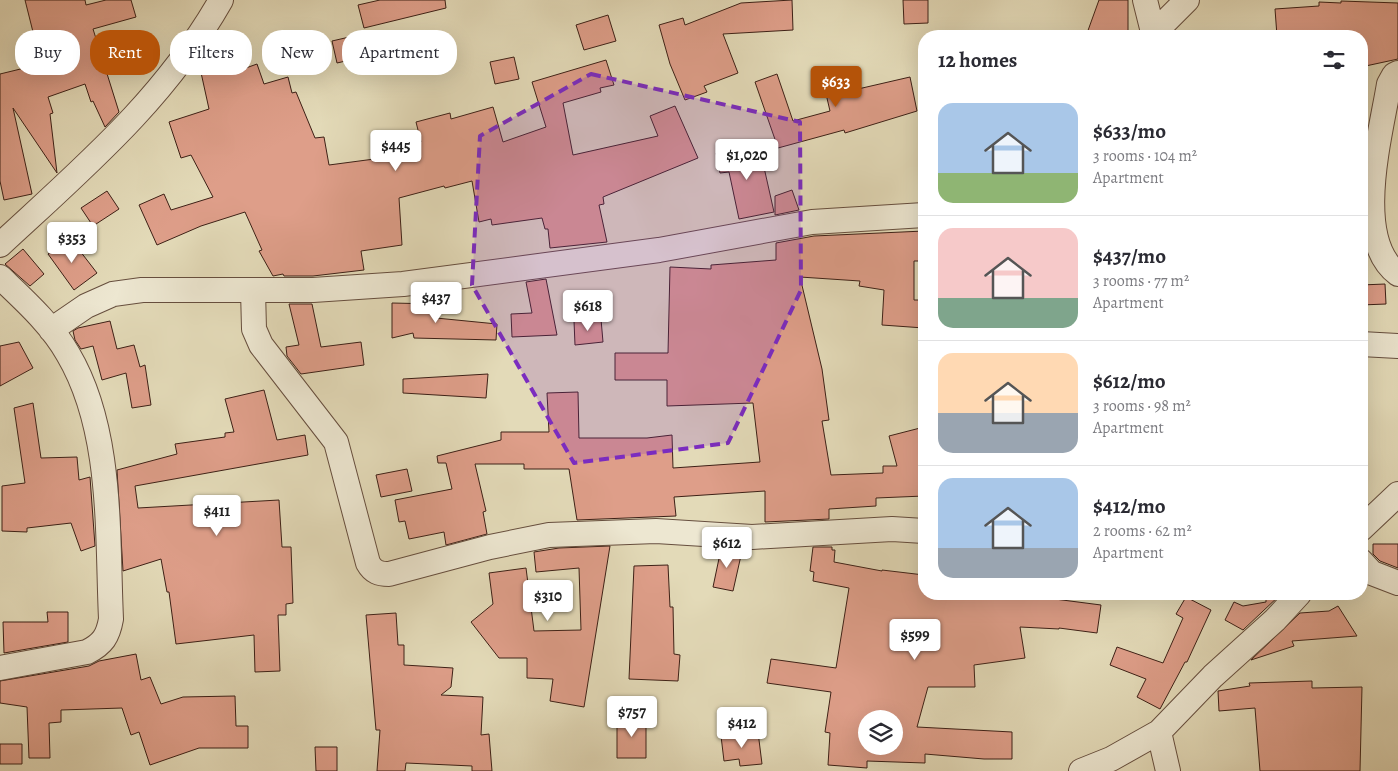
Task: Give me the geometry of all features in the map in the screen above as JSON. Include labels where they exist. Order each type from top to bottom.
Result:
[{"type":"street","points":[[0,245],[121,132],[173,73],[200,36],[221,0]]},
{"type":"street","points":[[1145,0],[1151,30]]},
{"type":"street","points":[[1156,30],[1187,0]]},
{"type":"street","points":[[1398,73],[1394,75],[1389,84],[1372,187],[1372,219],[1378,247],[1389,268],[1398,274]]},
{"type":"street","points":[[51,330],[86,306],[113,294],[142,290],[312,290],[403,284],[659,250],[812,222],[918,215]]},
{"type":"street","points":[[0,277],[51,330],[68,354],[94,414],[101,451],[111,619],[108,634],[100,645],[87,652],[0,668]]},
{"type":"street","points":[[253,290],[254,329],[260,345],[336,442],[368,563],[372,570],[380,574],[389,574],[490,547],[549,536],[656,531],[752,537],[892,529],[918,530]]},
{"type":"street","points":[[1368,344],[1398,346]]},
{"type":"street","points":[[1368,522],[1398,494]]},
{"type":"street","points":[[1368,569],[1372,573],[1398,583]]},
{"type":"street","points":[[1082,771],[1112,759],[1159,732],[1213,676],[1275,620],[1293,600]]},
{"type":"street","points":[[1159,732],[1168,771]]},
{"type":"highlighted area","points":[[591,74],[800,122],[801,290],[728,443],[574,463],[472,285],[480,136]]},
{"type":"building","points":[[25,0],[85,0],[86,5],[106,0],[131,0],[136,17],[90,30],[90,75],[107,75],[119,112],[105,127],[93,101],[91,102],[85,84],[48,97],[53,113],[50,114],[57,173],[13,108],[32,194],[4,200],[0,181],[0,74],[15,70],[15,75],[80,75],[80,30],[32,30]]},
{"type":"building","points":[[380,0],[445,0],[446,8],[364,28],[358,5]]},
{"type":"building","points":[[792,0],[793,30],[723,34],[738,73],[704,86],[707,92],[685,100],[670,64],[659,25],[683,18],[685,25],[741,3]]},
{"type":"building","points":[[903,0],[928,0],[928,23],[904,24]]},
{"type":"building","points":[[1099,0],[1128,0],[1128,30],[1088,30]]},
{"type":"building","points":[[1341,1],[1398,3],[1398,59],[1368,65],[1368,30],[1277,30],[1275,9],[1319,6],[1319,2],[1341,3]]},
{"type":"building","points":[[608,15],[616,41],[584,50],[576,25]]},
{"type":"building","points":[[342,39],[342,62],[337,63],[332,41]]},
{"type":"building","points":[[514,57],[519,79],[495,84],[490,62]]},
{"type":"building","points":[[606,60],[614,85],[600,88],[601,92],[563,103],[573,155],[658,136],[650,116],[675,106],[698,158],[603,197],[604,204],[599,205],[607,242],[550,248],[548,229],[545,229],[542,218],[492,225],[491,219],[479,222],[472,181],[399,198],[402,245],[361,251],[364,270],[313,276],[284,276],[283,274],[273,276],[259,251],[262,250],[245,212],[201,226],[157,245],[139,205],[164,194],[171,210],[213,197],[191,155],[181,158],[169,122],[209,109],[202,75],[252,75],[252,66],[257,64],[264,84],[288,77],[292,93],[296,92],[315,138],[324,137],[329,165],[397,156],[395,150],[421,142],[416,122],[450,113],[451,119],[493,107],[503,142],[546,127],[532,82]]},
{"type":"building","points":[[777,74],[793,121],[830,111],[823,81],[855,74],[858,89],[910,77],[917,111],[845,133],[844,130],[778,148],[755,82]]},
{"type":"building","points":[[759,145],[774,212],[739,219],[729,172],[720,173],[716,153]]},
{"type":"building","points":[[792,190],[799,210],[775,215],[775,196]]},
{"type":"building","points":[[107,191],[119,209],[93,226],[81,208]]},
{"type":"building","points":[[918,231],[918,261],[914,261],[914,300],[918,300],[918,328],[882,325],[884,290],[859,286],[860,281],[800,277],[822,369],[829,420],[822,421],[831,475],[883,473],[883,466],[897,466],[889,436],[918,429],[918,496],[876,498],[876,506],[829,509],[829,519],[765,522],[765,491],[674,497],[676,516],[577,520],[569,469],[524,469],[524,464],[475,464],[486,511],[483,512],[487,534],[446,545],[444,532],[409,539],[405,521],[399,522],[395,500],[452,489],[446,463],[438,463],[437,456],[501,440],[501,432],[549,432],[547,393],[578,392],[579,438],[647,438],[672,435],[673,468],[760,462],[753,403],[667,406],[667,380],[615,380],[615,353],[668,353],[670,267],[711,269],[711,265],[776,260],[776,243],[814,236]]},
{"type":"building","points":[[70,238],[97,273],[74,290],[48,254]]},
{"type":"building","points":[[23,249],[44,274],[30,286],[5,264]]},
{"type":"building","points":[[546,279],[557,335],[512,337],[511,314],[532,313],[526,282]]},
{"type":"building","points":[[1385,284],[1386,304],[1368,305],[1368,285]]},
{"type":"building","points":[[392,303],[436,304],[436,318],[497,324],[496,340],[414,338],[413,333],[392,338]]},
{"type":"building","points":[[289,304],[312,304],[321,347],[361,342],[364,365],[301,374],[287,356],[286,347],[299,345]]},
{"type":"building","points":[[601,319],[603,342],[575,345],[574,321]]},
{"type":"building","points":[[110,321],[117,349],[134,345],[140,367],[145,365],[151,405],[132,408],[126,373],[102,380],[93,346],[81,349],[75,340],[73,331],[78,328]]},
{"type":"building","points":[[19,342],[33,368],[0,386],[0,346]]},
{"type":"building","points":[[488,374],[486,398],[403,393],[403,379]]},
{"type":"building","points":[[264,390],[277,440],[305,435],[308,455],[135,486],[138,508],[279,500],[282,547],[291,547],[293,603],[286,604],[286,615],[278,615],[280,671],[255,672],[254,635],[176,644],[169,592],[167,592],[161,559],[123,571],[117,470],[177,454],[175,444],[225,437],[225,433],[234,432],[225,399]]},
{"type":"building","points":[[33,403],[41,458],[77,457],[79,480],[90,477],[95,546],[81,551],[71,523],[27,528],[27,532],[2,531],[2,486],[25,483],[14,408]]},
{"type":"building","points":[[407,469],[412,491],[381,497],[376,475]]},
{"type":"building","points":[[1373,544],[1398,544],[1398,568],[1380,561],[1373,554]]},
{"type":"building","points":[[610,546],[584,707],[550,701],[553,679],[527,678],[527,658],[499,658],[471,622],[493,604],[489,573],[526,568],[534,631],[581,630],[579,568],[536,572],[534,552],[559,548]]},
{"type":"building","points":[[813,547],[832,547],[832,550],[835,550],[834,562],[882,571],[918,574],[918,600],[1062,600],[1101,605],[1097,633],[1059,628],[1020,627],[1025,658],[974,665],[975,687],[928,687],[917,727],[1012,732],[1012,759],[984,759],[925,754],[925,763],[867,761],[867,768],[828,765],[830,733],[825,732],[831,692],[767,683],[771,659],[836,668],[849,588],[813,581],[814,572],[810,571]]},
{"type":"building","points":[[721,549],[742,551],[733,591],[713,587]]},
{"type":"building","points":[[668,565],[670,607],[673,607],[674,654],[680,655],[678,681],[629,679],[634,566]]},
{"type":"building","points":[[1184,600],[1192,600],[1211,610],[1187,662],[1185,662],[1160,709],[1137,697],[1146,679],[1110,665],[1117,647],[1163,663],[1183,618],[1176,614]]},
{"type":"building","points":[[1266,600],[1275,600],[1243,630],[1225,620],[1234,602],[1243,606],[1266,602]]},
{"type":"building","points":[[1338,606],[1357,636],[1292,641],[1294,646],[1251,660],[1300,613],[1329,611]]},
{"type":"building","points":[[47,612],[68,612],[68,642],[4,653],[3,622],[48,622]]},
{"type":"building","points":[[396,613],[398,645],[404,645],[404,665],[453,668],[451,687],[441,695],[483,697],[481,735],[489,734],[492,771],[472,771],[472,766],[406,763],[405,771],[377,771],[380,730],[376,730],[366,615]]},
{"type":"building","points":[[136,654],[141,680],[150,677],[161,704],[183,697],[235,696],[236,726],[248,726],[248,748],[199,748],[150,765],[139,732],[131,735],[122,708],[61,710],[61,722],[49,723],[50,758],[29,758],[27,707],[0,703],[0,681],[89,666],[99,661]]},
{"type":"building","points":[[1312,681],[1312,688],[1362,687],[1360,771],[1260,771],[1255,708],[1219,711],[1218,691],[1250,686],[1249,683]]},
{"type":"building","points":[[617,718],[646,718],[646,758],[617,758]]},
{"type":"building","points":[[758,732],[762,764],[740,766],[739,759],[724,761],[721,736]]},
{"type":"building","points":[[0,744],[22,744],[22,764],[0,764]]},
{"type":"building","points":[[315,747],[337,747],[337,771],[316,771]]}]
